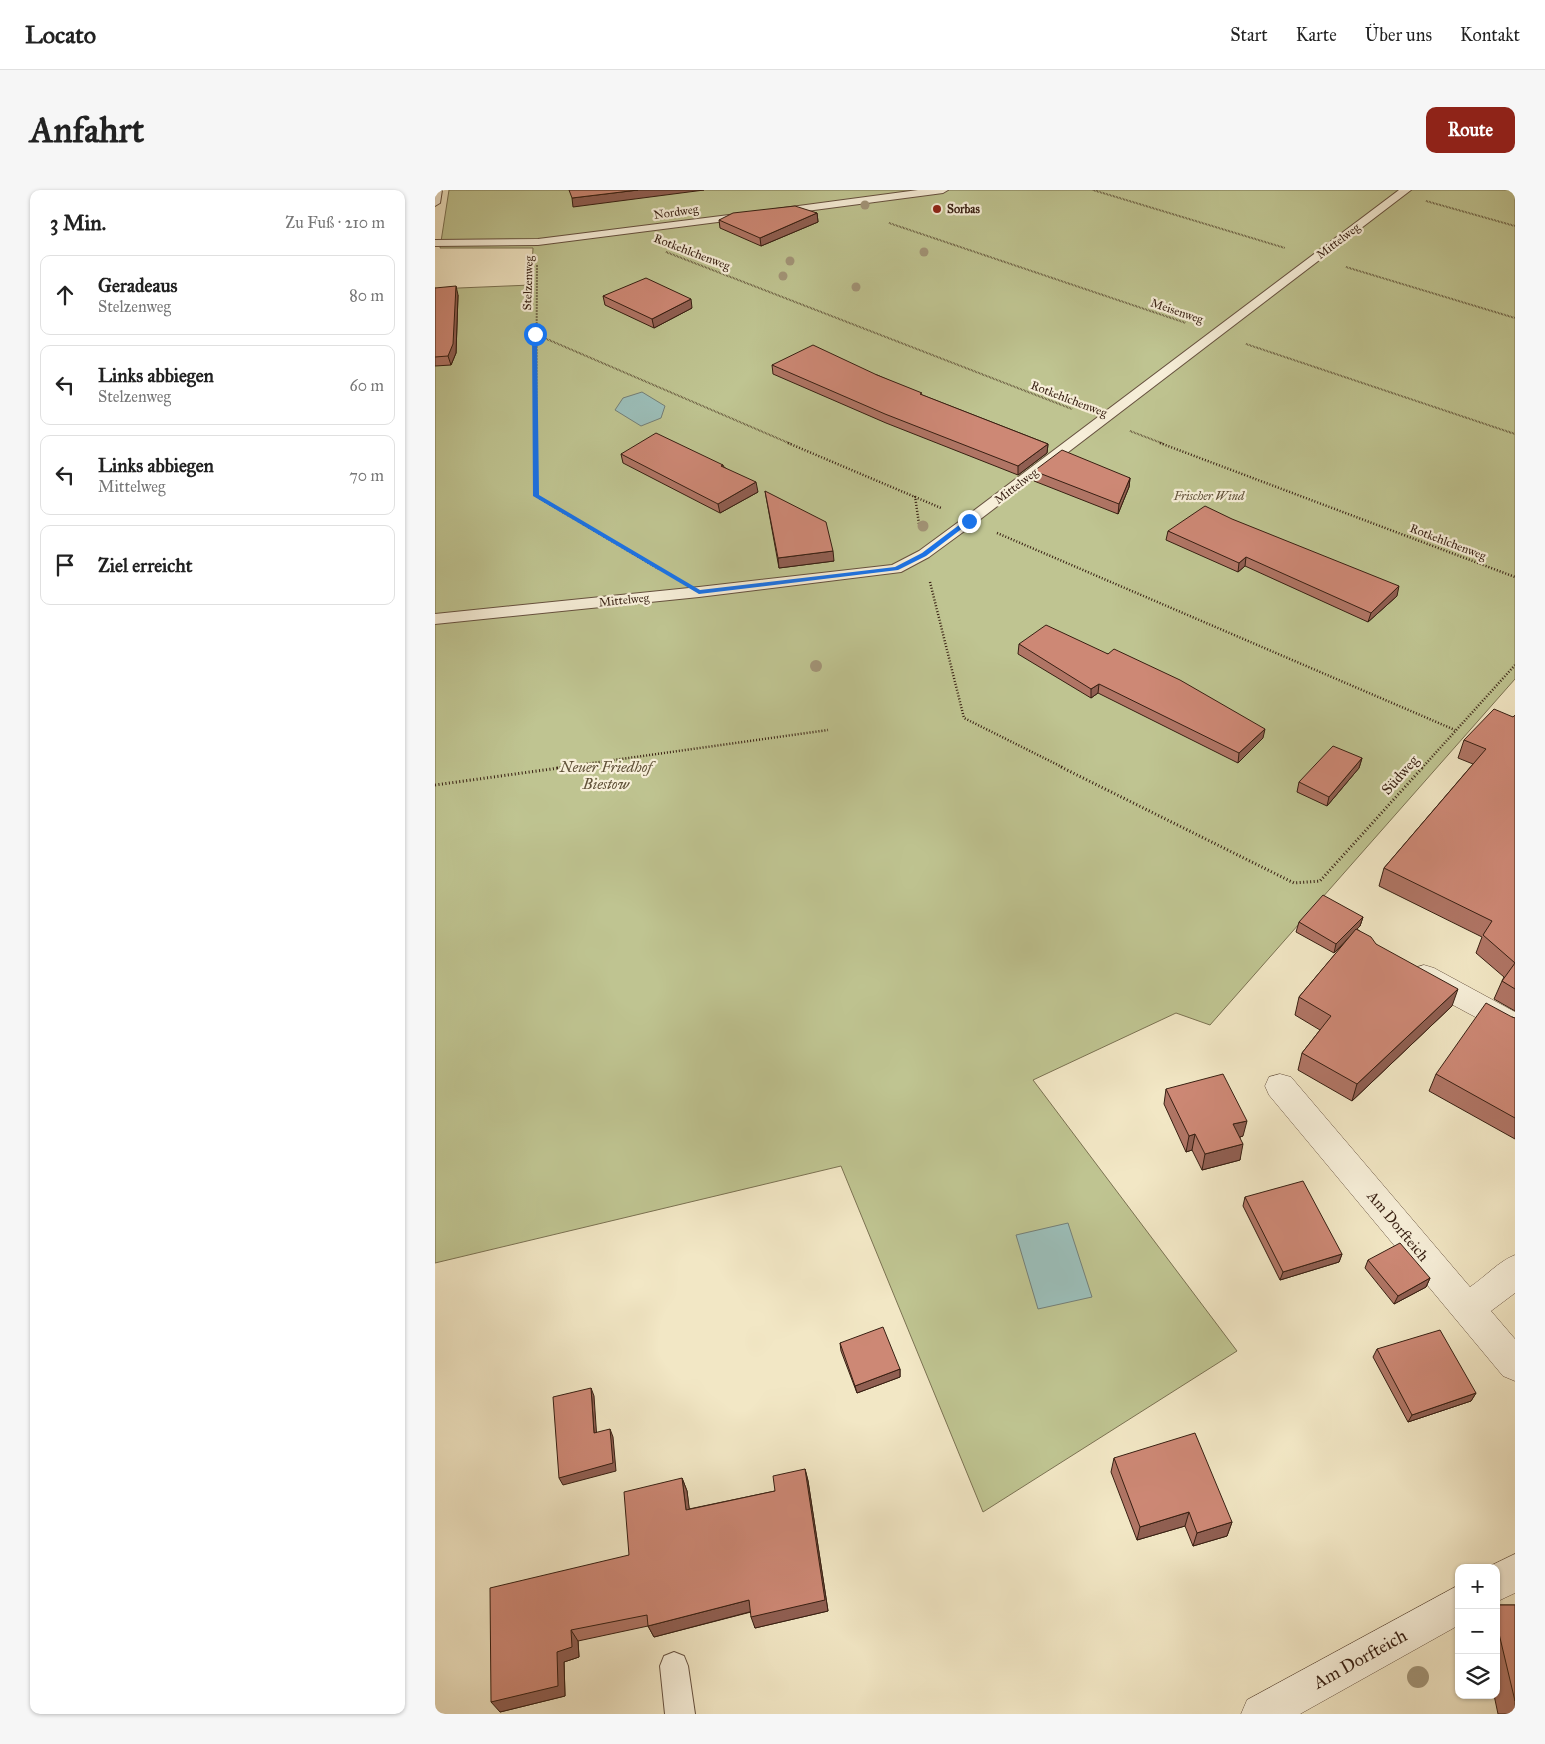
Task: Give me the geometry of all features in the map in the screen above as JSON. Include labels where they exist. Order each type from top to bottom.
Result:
[{"type":"street","points":[[1398,962],[1515,1025]]},
{"type":"street","name":"Am Dorfteich","points":[[1280,1086],[1515,1365]]},
{"type":"street","points":[[1468,1309],[1510,1277],[1515,1270]]},
{"type":"street","points":[[1500,1581],[1515,1573]]},
{"type":"street","name":"Am Dorfteich","points":[[1261,1714],[1455,1606]]},
{"type":"lane","points":[[435,203],[437,190]]},
{"type":"lane","name":"Nordweg","points":[[438,243],[538,242],[943,190]]},
{"type":"lane","name":"Mittelweg","points":[[435,619],[699,592],[896,569],[924,554],[1403,192]]},
{"type":"lane","points":[[673,1666],[680,1714]]},
{"type":"path","points":[[1403,192],[1515,226]]},
{"type":"path","name":"Meisenweg","points":[[833,204],[1515,434]]},
{"type":"path","name":"Rotkehlchenweg","points":[[619,233],[1102,421],[1515,577]]},
{"type":"path","name":"Stelzenweg","points":[[538,242],[535,334],[536,496],[699,592]]},
{"type":"path","points":[[915,496],[924,554]]},
{"type":"path","name":"Südweg","points":[[924,554],[964,718],[1294,883],[1320,881],[1515,665]]},
{"type":"path","points":[[435,785],[828,730]]},
{"type":"green space","points":[[449,190],[1515,190],[1515,679],[1210,1025],[1176,1013],[1033,1080],[1237,1351],[983,1512],[841,1166],[435,1263],[435,289],[531,285],[533,248],[440,248]]},
{"type":"water","points":[[642,392],[665,406],[661,418],[641,426],[615,410],[623,398]]},
{"type":"water","points":[[1068,1223],[1092,1297],[1038,1309],[1016,1235]]},
{"type":"building","points":[[569,190],[638,190],[572,198]]},
{"type":"building","points":[[795,206],[817,213],[760,238],[719,220],[733,213]]},
{"type":"building","points":[[646,278],[691,299],[652,319],[603,296]]},
{"type":"building","points":[[456,286],[453,344],[448,356],[435,357],[435,288]]},
{"type":"building","points":[[813,345],[877,375],[922,393],[920,394],[1048,444],[1018,466],[885,414],[772,365]]},
{"type":"building","points":[[656,433],[756,482],[718,504],[621,454]]},
{"type":"building","points":[[1062,450],[1130,478],[1119,504],[1034,471]]},
{"type":"building","points":[[765,491],[826,522],[833,551],[778,558]]},
{"type":"building","points":[[1205,506],[1232,519],[1399,586],[1371,613],[1246,557],[1239,563],[1168,531]]},
{"type":"building","points":[[1046,625],[1108,654],[1114,649],[1180,680],[1265,729],[1239,753],[1099,684],[1091,689],[1019,644]]},
{"type":"building","points":[[1494,709],[1513,717],[1515,715],[1515,963],[1483,935],[1492,921],[1384,868],[1486,749],[1464,740]]},
{"type":"building","points":[[1333,746],[1362,758],[1329,797],[1299,782]]},
{"type":"building","points":[[1323,895],[1363,917],[1336,944],[1299,922]]},
{"type":"building","points":[[1356,929],[1371,937],[1376,944],[1458,989],[1357,1084],[1302,1053],[1331,1016],[1299,997]]},
{"type":"building","points":[[1515,963],[1515,989],[1502,981]]},
{"type":"building","points":[[1486,1003],[1515,1018],[1515,1118],[1436,1074]]},
{"type":"building","points":[[1223,1074],[1247,1121],[1233,1124],[1243,1144],[1205,1154],[1195,1134],[1189,1136],[1166,1089]]},
{"type":"building","points":[[1303,1181],[1342,1254],[1283,1272],[1245,1197]]},
{"type":"building","points":[[1400,1243],[1430,1278],[1398,1296],[1368,1260]]},
{"type":"building","points":[[883,1327],[900,1369],[855,1386],[840,1343]]},
{"type":"building","points":[[1440,1330],[1476,1393],[1412,1415],[1377,1349]]},
{"type":"building","points":[[591,1388],[594,1433],[610,1429],[613,1463],[559,1478],[553,1397]]},
{"type":"building","points":[[1195,1433],[1232,1522],[1197,1533],[1189,1512],[1140,1527],[1114,1458]]},
{"type":"building","points":[[805,1469],[825,1600],[751,1617],[749,1600],[648,1626],[647,1615],[571,1630],[572,1647],[557,1652],[558,1686],[491,1702],[490,1588],[629,1555],[624,1492],[682,1478],[686,1510],[775,1491],[773,1476]]},
{"type":"building","points":[[1500,1605],[1515,1605],[1515,1701],[1500,1638]]},
{"type":"place","name":"Sorbas","points":[[937,209]]},
{"type":"route","points":[[535,334],[536,496],[699,592],[896,569],[924,554],[969,521]]},
{"type":"park label","name":"Frischer Wind","points":[[1209,496]]},
{"type":"park label","name":"Neuer Friedhof Biestow","points":[[606,776]]}]
